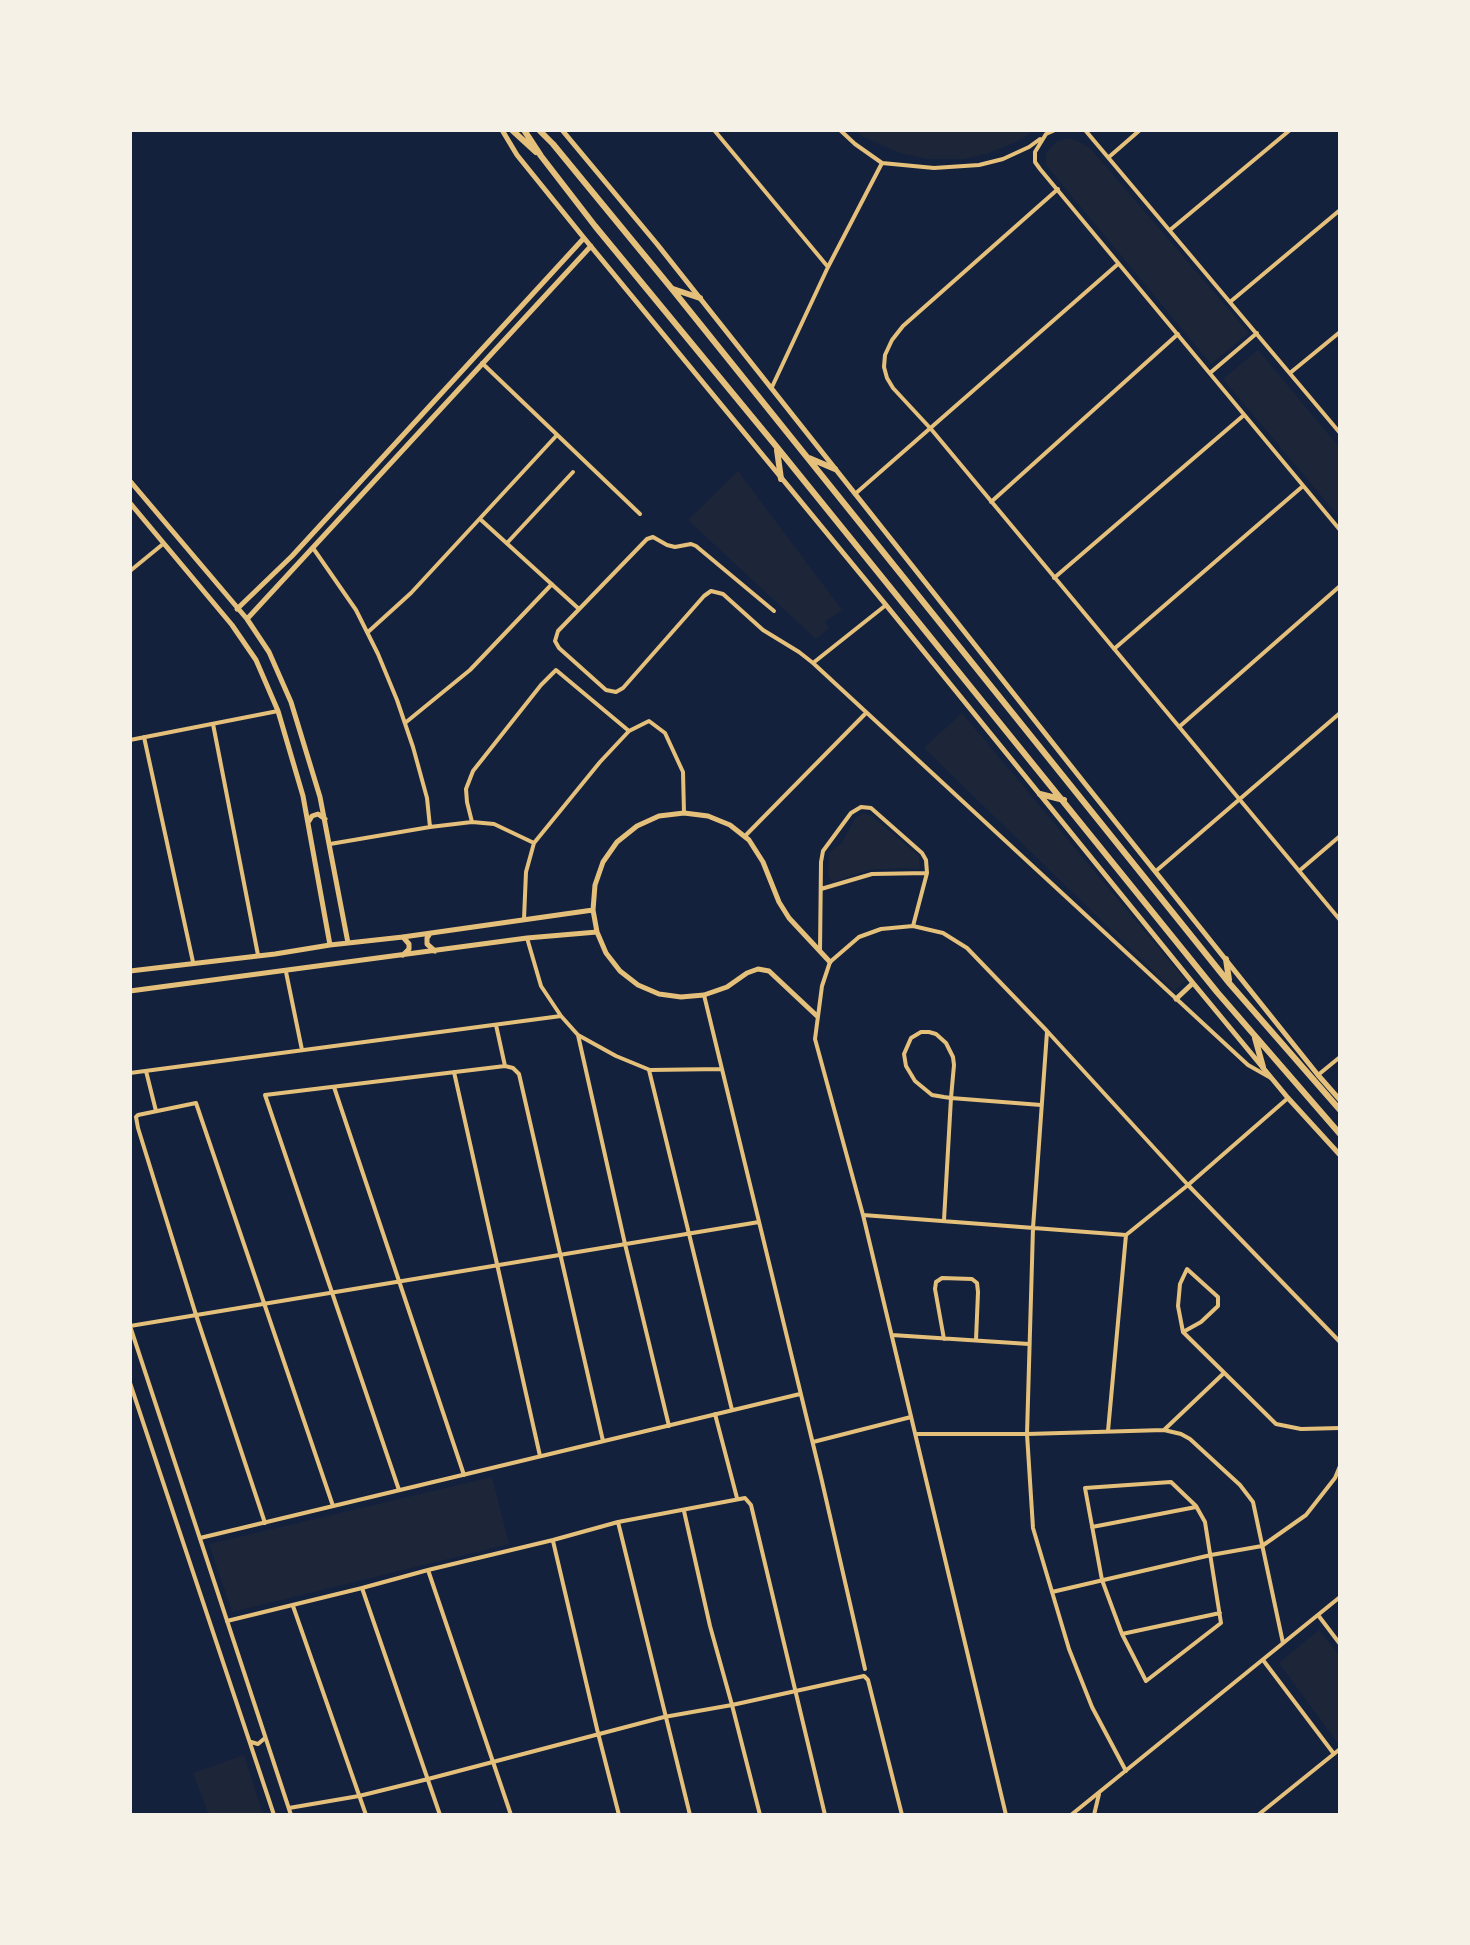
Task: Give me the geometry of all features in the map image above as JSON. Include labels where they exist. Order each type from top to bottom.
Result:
[{"type":"highway","points":[[512,130],[541,156]]},
{"type":"highway","points":[[524,130],[595,226],[1217,992],[1340,1134]]},
{"type":"highway","points":[[539,130],[672,289],[1230,984],[1340,1110]]},
{"type":"highway","points":[[546,130],[553,144]]},
{"type":"highway","points":[[672,289],[700,298]]},
{"type":"highway","points":[[776,446],[781,479]]},
{"type":"highway","points":[[805,456],[835,469]]},
{"type":"highway","points":[[1077,793],[1086,785]]},
{"type":"highway","points":[[1040,794],[1064,800]]},
{"type":"highway","points":[[1226,959],[1230,984]]},
{"type":"highway","points":[[1254,1034],[1263,1067]]},
{"type":"main road","points":[[502,130],[517,155],[584,238],[1193,983],[1288,1098],[1340,1155]]},
{"type":"main road","points":[[562,130],[700,298],[1340,1100]]},
{"type":"main road","points":[[237,609],[292,556],[584,238]]},
{"type":"main road","points":[[247,619],[591,246]]},
{"type":"main road","points":[[130,481],[247,619],[269,652],[291,702],[320,797],[348,943]]},
{"type":"main road","points":[[130,503],[203,589],[256,660],[278,711],[303,796],[330,945]]},
{"type":"main road","points":[[292,556],[292,562],[298,563]]},
{"type":"main road","points":[[282,565],[288,566],[290,572]]},
{"type":"main road","points":[[303,796],[313,803],[320,797]]},
{"type":"main road","points":[[817,1016],[769,971],[758,969],[727,987],[704,995],[681,997],[659,994],[638,985],[620,971],[606,953],[597,932],[593,910],[595,885],[603,862],[617,842],[637,826],[659,816],[684,813],[708,816],[730,825],[749,840],[763,862],[789,918],[830,962]]},
{"type":"main road","points":[[308,822],[318,814],[326,820]]},
{"type":"main road","points":[[130,971],[593,910]]},
{"type":"main road","points":[[130,991],[527,938],[597,932]]},
{"type":"main road","points":[[434,933],[429,935],[427,941],[435,951]]},
{"type":"main road","points":[[403,937],[409,949],[403,956]]},
{"type":"main road","points":[[1176,999],[1193,983]]},
{"type":"street","points":[[714,130],[828,267]]},
{"type":"street","points":[[840,130],[882,163],[934,168],[979,165],[1018,154],[1051,131]]},
{"type":"street","points":[[1085,130],[1340,433]]},
{"type":"street","points":[[1109,157],[1140,130]]},
{"type":"street","points":[[1170,230],[1290,130]]},
{"type":"street","points":[[1051,131],[1034,156],[1040,169],[1340,530]]},
{"type":"street","points":[[771,389],[828,267],[882,163]]},
{"type":"street","points":[[1058,189],[903,326],[885,355],[887,378],[1340,920]]},
{"type":"street","points":[[1230,302],[1340,210]]},
{"type":"street","points":[[855,494],[1119,263]]},
{"type":"street","points":[[1290,373],[1340,332]]},
{"type":"street","points":[[1210,373],[1257,333]]},
{"type":"street","points":[[991,502],[1178,334]]},
{"type":"street","points":[[482,363],[640,514]]},
{"type":"street","points":[[1054,578],[1244,414]]},
{"type":"street","points":[[368,632],[411,593],[557,435]]},
{"type":"street","points":[[507,543],[573,472]]},
{"type":"street","points":[[1114,649],[1304,486]]},
{"type":"street","points":[[480,518],[579,609]]},
{"type":"street","points":[[774,611],[696,546],[686,543],[675,547],[653,537],[647,539],[556,634],[556,645],[609,692],[616,692],[623,688],[704,596],[711,591],[723,594],[763,630],[813,663],[1248,1065],[1273,1079]]},
{"type":"street","points":[[130,571],[163,544]]},
{"type":"street","points":[[313,548],[343,589],[368,632],[405,723],[427,798],[430,827]]},
{"type":"street","points":[[405,723],[470,670],[552,584]]},
{"type":"street","points":[[1179,727],[1340,586]]},
{"type":"street","points":[[813,663],[886,605]]},
{"type":"street","points":[[472,822],[466,789],[473,771],[556,670],[629,731]]},
{"type":"street","points":[[130,740],[278,711]]},
{"type":"street","points":[[745,836],[866,713]]},
{"type":"street","points":[[1156,871],[1340,713]]},
{"type":"street","points":[[524,919],[526,872],[534,843],[629,731],[649,721],[665,733],[683,772],[684,813]]},
{"type":"street","points":[[213,724],[258,955]]},
{"type":"street","points":[[144,737],[193,962]]},
{"type":"street","points":[[820,951],[823,851],[851,813],[861,807],[871,808],[926,860],[927,873],[913,926]]},
{"type":"street","points":[[330,844],[472,822],[494,824],[534,843]]},
{"type":"street","points":[[1299,871],[1340,836]]},
{"type":"street","points":[[821,889],[872,874],[927,873]]},
{"type":"street","points":[[1006,1815],[863,1215],[815,1039],[822,986],[830,962],[859,937],[881,929],[913,926],[943,933],[967,948],[1188,1185],[1340,1342]]},
{"type":"street","points":[[527,938],[541,986],[578,1035],[649,1070],[722,1069]]},
{"type":"street","points":[[286,972],[302,1050]]},
{"type":"street","points":[[704,995],[865,1669]]},
{"type":"street","points":[[130,1073],[561,1016]]},
{"type":"street","points":[[496,1025],[505,1066]]},
{"type":"street","points":[[1047,1031],[1033,1228],[1027,1434],[1033,1528],[1069,1649],[1092,1707],[1126,1771]]},
{"type":"street","points":[[944,1220],[951,1098],[954,1065],[950,1049],[942,1037],[929,1032],[915,1034],[906,1046],[904,1060],[910,1074],[927,1092],[938,1097],[951,1098],[1041,1105]]},
{"type":"street","points":[[578,1035],[669,1426]]},
{"type":"street","points":[[1318,1075],[1340,1057]]},
{"type":"street","points":[[399,1490],[265,1095],[505,1066],[519,1074],[603,1441]]},
{"type":"street","points":[[649,1070],[732,1410]]},
{"type":"street","points":[[146,1071],[156,1111]]},
{"type":"street","points":[[454,1072],[540,1456]]},
{"type":"street","points":[[334,1087],[464,1475]]},
{"type":"street","points":[[863,1215],[1126,1235],[1288,1098]]},
{"type":"street","points":[[265,1523],[196,1315],[136,1122],[138,1115],[196,1103],[333,1506]]},
{"type":"street","points":[[291,1815],[130,1326],[759,1222]]},
{"type":"street","points":[[1108,1432],[1126,1235]]},
{"type":"street","points":[[1183,1332],[1201,1322],[1218,1306],[1218,1297],[1187,1269],[1180,1284],[1178,1306],[1183,1332],[1276,1424],[1301,1429],[1340,1428]]},
{"type":"street","points":[[944,1339],[935,1289],[936,1282],[942,1278],[972,1279],[977,1283],[976,1340]]},
{"type":"street","points":[[892,1335],[1030,1344]]},
{"type":"street","points":[[1164,1430],[1224,1373]]},
{"type":"street","points":[[130,1383],[249,1741],[261,1762],[274,1815]]},
{"type":"street","points":[[200,1538],[801,1394]]},
{"type":"street","points":[[715,1414],[737,1498]]},
{"type":"street","points":[[812,1442],[911,1417]]},
{"type":"street","points":[[915,1434],[1164,1430],[1181,1434],[1195,1442],[1245,1490],[1255,1509],[1283,1643]]},
{"type":"street","points":[[1052,1592],[1262,1546],[1306,1515],[1335,1478],[1340,1466]]},
{"type":"street","points":[[1171,1482],[1196,1506],[1205,1522],[1221,1623],[1146,1681],[1122,1634],[1102,1580],[1085,1488],[1171,1482]]},
{"type":"street","points":[[227,1621],[618,1522],[745,1498],[751,1505],[825,1815]]},
{"type":"street","points":[[1092,1527],[1196,1506]]},
{"type":"street","points":[[684,1510],[710,1626],[760,1815]]},
{"type":"street","points":[[618,1522],[690,1815]]},
{"type":"street","points":[[553,1540],[619,1815]]},
{"type":"street","points":[[428,1570],[511,1815]]},
{"type":"street","points":[[362,1588],[440,1815]]},
{"type":"street","points":[[1071,1815],[1340,1597]]},
{"type":"street","points":[[293,1605],[366,1815]]},
{"type":"street","points":[[1122,1634],[1220,1613]]},
{"type":"street","points":[[1318,1615],[1340,1644]]},
{"type":"street","points":[[1263,1660],[1334,1754]]},
{"type":"street","points":[[289,1808],[359,1796],[664,1717],[864,1676],[868,1680],[902,1815]]},
{"type":"street","points":[[249,1741],[258,1744],[265,1738]]},
{"type":"street","points":[[1258,1815],[1340,1749]]},
{"type":"street","points":[[261,1762],[274,1762]]},
{"type":"street","points":[[1094,1815],[1100,1792]]},
{"type":"shaded area","points":[[854,130],[1035,130],[989,153],[964,159],[929,159],[900,153]]},
{"type":"shaded area","points":[[1066,138],[1090,148],[1249,333],[1211,364],[1046,165],[1046,153],[1056,142]]},
{"type":"shaded area","points":[[1258,350],[1340,448],[1340,518],[1223,379]]},
{"type":"shaded area","points":[[738,471],[842,610],[825,622],[829,628],[816,639],[688,520]]},
{"type":"shaded area","points":[[962,713],[1186,981],[1174,991],[924,748]]},
{"type":"shaded area","points":[[863,813],[872,816],[919,856],[920,869],[868,870],[833,882],[829,877],[829,853],[842,843],[855,818]]},
{"type":"shaded area","points":[[492,1477],[509,1544],[232,1612],[209,1544]]},
{"type":"shaded area","points":[[1319,1630],[1340,1657],[1340,1739],[1337,1742],[1279,1663]]},
{"type":"shaded area","points":[[244,1755],[263,1815],[209,1815],[193,1773]]}]
